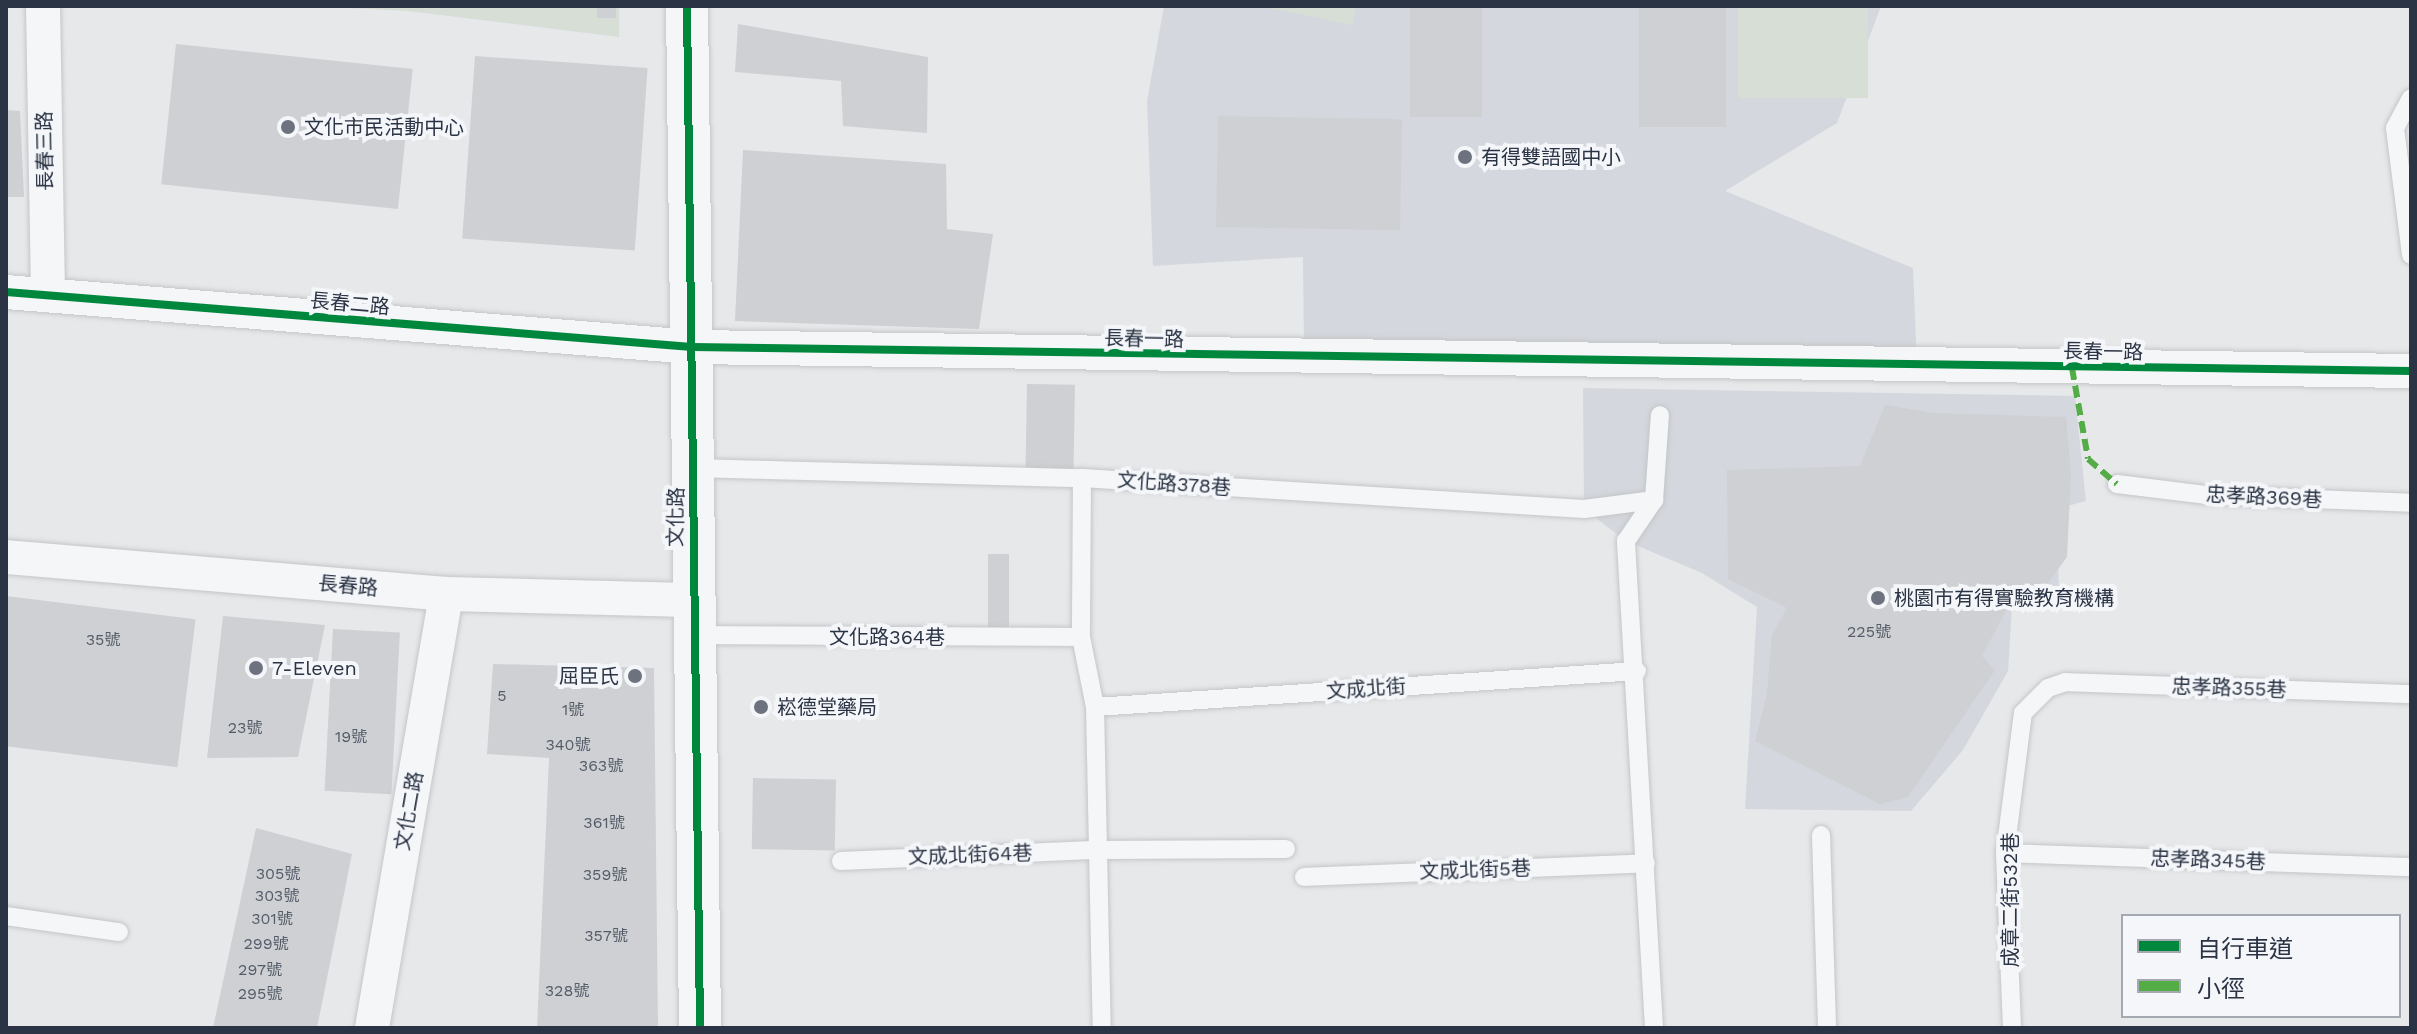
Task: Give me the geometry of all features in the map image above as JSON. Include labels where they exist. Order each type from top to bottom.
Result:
[{"type":"street","name":"長春三路","points":[[43,6],[48,295]]},
{"type":"street","name":"文化路","points":[[687,6],[692,617],[700,1028]]},
{"type":"street","name":"長春二路","points":[[6,292],[692,347]]},
{"type":"street","name":"長春一路","points":[[692,347],[2411,371]]},
{"type":"street","name":"長春路","points":[[6,557],[692,617]]},
{"type":"street","name":"文化二路","points":[[372,1028],[446,594]]},
{"type":"lane","points":[[2411,98],[2395,128],[2411,255]]},
{"type":"lane","points":[[1654,1028],[1637,671],[1626,541],[1654,500],[1660,415]]},
{"type":"lane","name":"文化路378巷","points":[[692,468],[1082,478],[1584,509],[1654,500]]},
{"type":"lane","points":[[1082,478],[1081,637],[1095,707],[1102,1028]]},
{"type":"lane","name":"忠孝路369巷","points":[[2117,484],[2207,495],[2411,503]]},
{"type":"lane","name":"文化路364巷","points":[[692,617],[1081,637]]},
{"type":"lane","name":"文成北街","points":[[1095,707],[1637,671]]},
{"type":"lane","name":"忠孝路355巷","points":[[2048,688],[2065,682],[2411,694]]},
{"type":"lane","name":"成章二街532巷","points":[[2012,1028],[2005,853],[2023,713],[2048,688]]},
{"type":"lane","points":[[1821,835],[1827,1028]]},
{"type":"lane","name":"文成北街64巷","points":[[841,861],[1098,850],[1286,849]]},
{"type":"lane","name":"忠孝路345巷","points":[[2005,853],[2411,867]]},
{"type":"lane","name":"文成北街5巷","points":[[1304,877],[1646,863]]},
{"type":"lane","points":[[6,916],[119,932]]},
{"type":"shaded area","points":[[311,6],[619,6],[619,37],[408,11]]},
{"type":"shaded area","name":"有得雙語國中小","points":[[1164,6],[1881,6],[1837,123],[1725,191],[1913,268],[1917,366],[1304,346],[1303,257],[1153,266],[1147,101]]},
{"type":"shaded area","points":[[1259,6],[1356,6],[1353,25]]},
{"type":"shaded area","points":[[1738,6],[1868,6],[1868,98],[1738,98]]},
{"type":"shaded area","name":"桃園市有得實驗教育機構","points":[[1583,388],[2075,396],[2086,501],[2056,509],[2059,587],[2013,590],[2008,671],[1963,750],[1911,811],[1745,809],[1757,607],[1702,573],[1626,541],[1584,509]]},
{"type":"building","points":[[597,6],[616,6],[616,18],[597,18]]},
{"type":"building","points":[[1410,6],[1482,6],[1482,117],[1410,117]]},
{"type":"building","points":[[1639,6],[1726,6],[1726,127],[1639,127]]},
{"type":"building","points":[[738,24],[928,57],[927,133],[843,126],[841,81],[735,72]]},
{"type":"building","name":"文化市民活動中心","points":[[176,44],[413,69],[398,209],[161,184]]},
{"type":"building","points":[[475,56],[648,68],[635,251],[462,239]]},
{"type":"building","points":[[6,110],[20,111],[24,197],[6,197]]},
{"type":"building","points":[[1218,116],[1402,119],[1400,230],[1216,227]]},
{"type":"building","points":[[743,150],[946,164],[947,229],[993,234],[979,329],[735,321]]},
{"type":"building","points":[[1027,384],[1075,385],[1073,471],[1025,470]]},
{"type":"building","name":"桃園市有得實驗教育機構","points":[[1885,405],[1933,413],[2066,417],[2071,473],[2067,557],[2048,583],[2017,590],[1982,656],[1995,670],[1908,797],[1880,804],[1755,741],[1767,693],[1772,635],[1787,608],[1728,579],[1727,470],[1860,466]]},
{"type":"building","points":[[988,554],[1009,554],[1009,632],[988,632]]},
{"type":"building","points":[[6,596],[196,619],[177,767],[6,746]]},
{"type":"building","points":[[223,616],[325,625],[298,757],[207,758]]},
{"type":"building","points":[[333,629],[400,633],[391,794],[325,791]]},
{"type":"building","points":[[493,664],[654,668],[658,1028],[537,1028],[549,758],[487,754]]},
{"type":"building","points":[[753,778],[836,779],[835,850],[752,849]]},
{"type":"building","points":[[256,828],[352,854],[317,1028],[213,1028]]},
{"type":"marked path","points":[[2072,368],[2088,459],[2117,484]]},
{"type":"cycle path","points":[[687,6],[700,1028]]},
{"type":"cycle path","points":[[6,292],[692,347],[2411,371]]},
{"type":"place","name":"文化市民活動中心","points":[[288,127]]},
{"type":"place","name":"有得雙語國中小","points":[[1465,157]]},
{"type":"place","name":"桃園市有得實驗教育機構","points":[[1878,598]]},
{"type":"place","name":"7-Eleven","points":[[256,668]]},
{"type":"place","name":"屈臣氏","points":[[635,676]]},
{"type":"place","name":"崧德堂藥局","points":[[761,707]]}]
